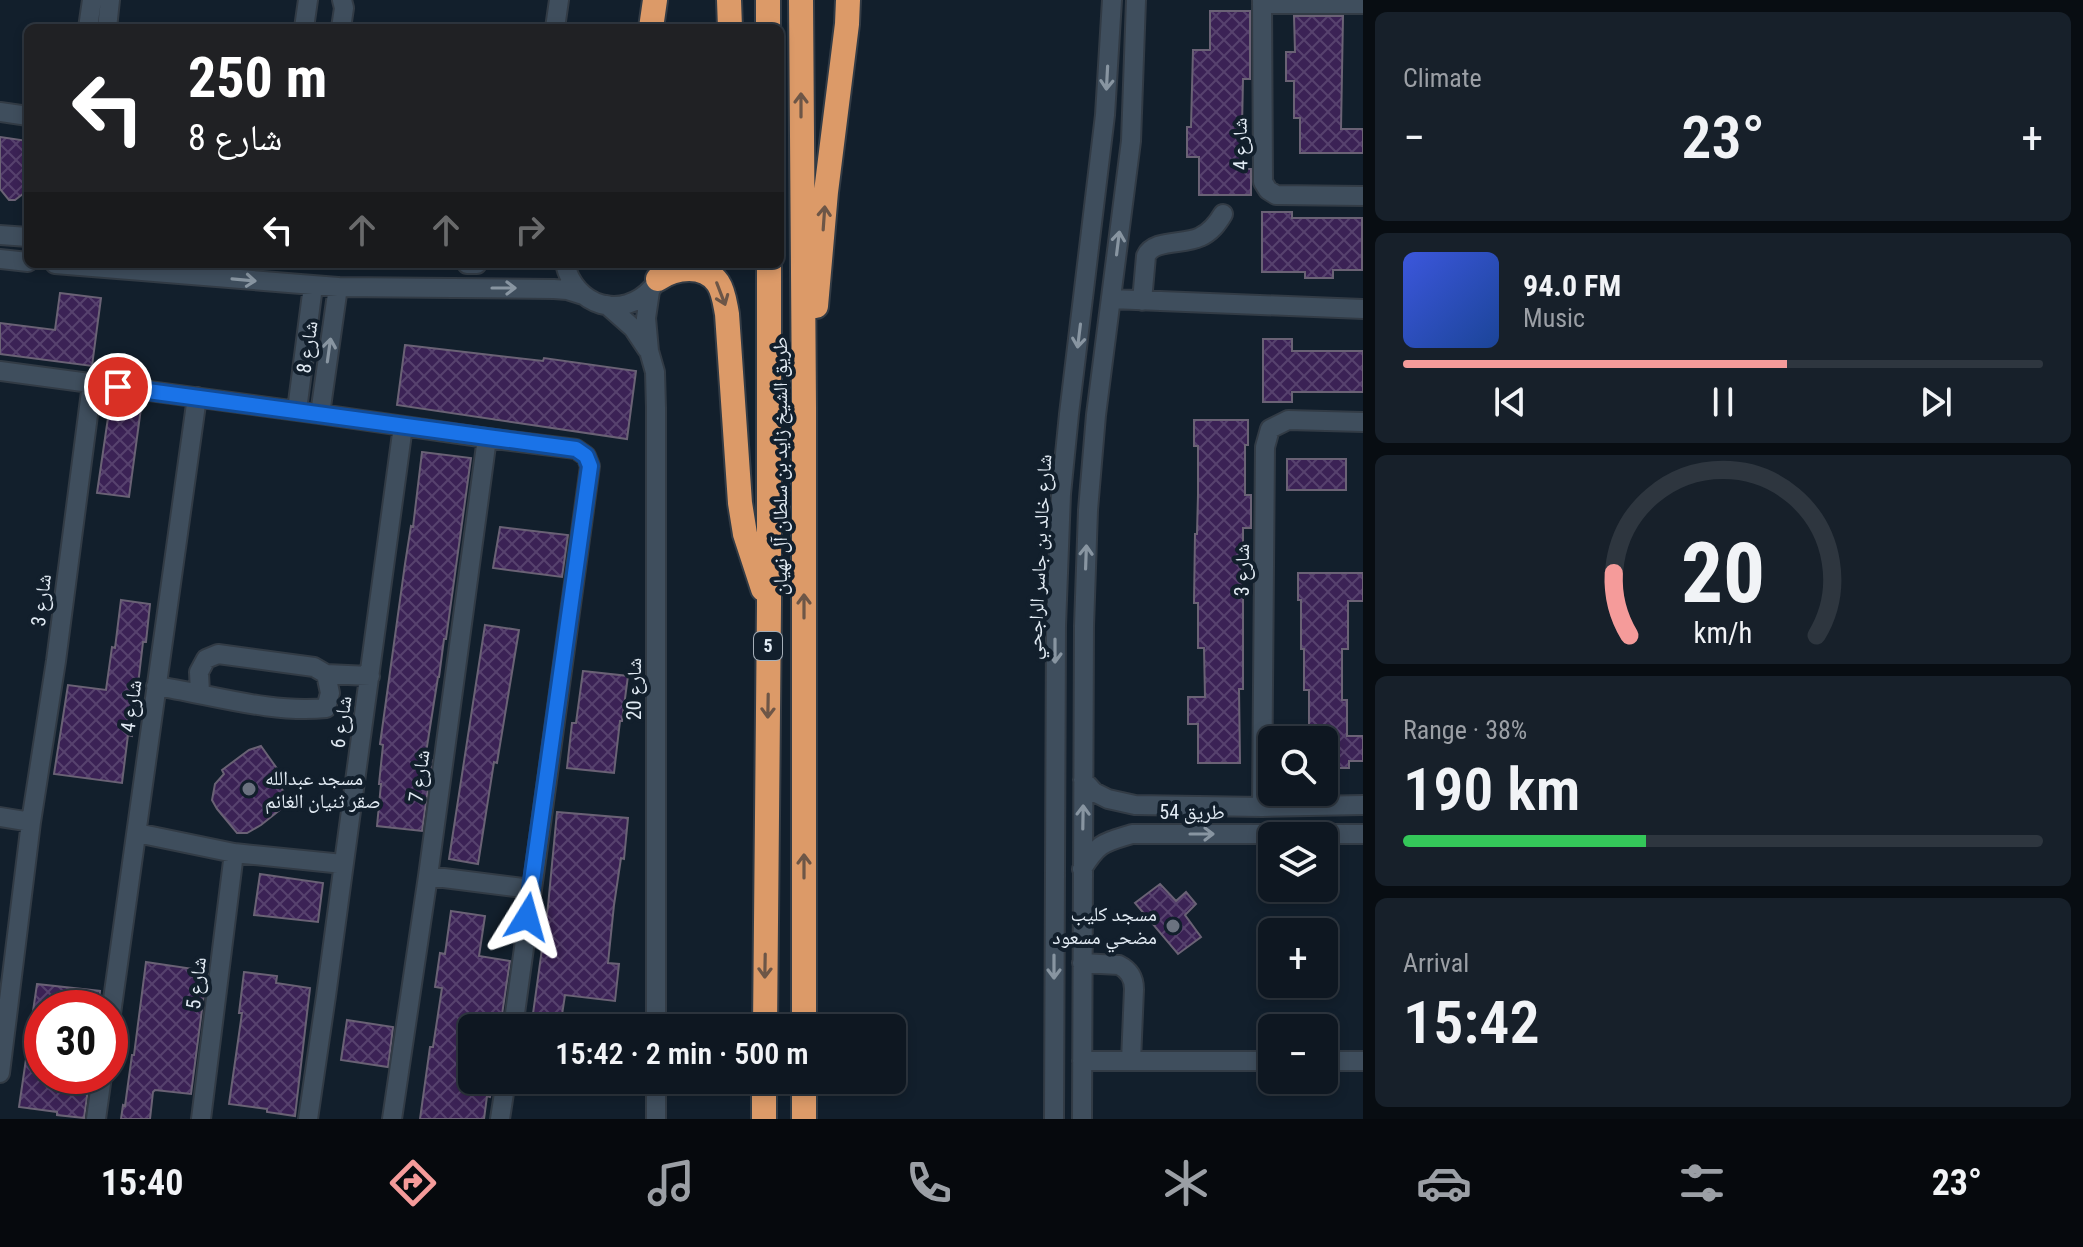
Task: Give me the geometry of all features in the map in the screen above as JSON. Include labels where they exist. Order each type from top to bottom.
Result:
[{"type":"highway","points":[[652,24],[655,0]]},
{"type":"highway","points":[[729,0],[730,24]]},
{"type":"highway","points":[[768,0],[768,24]]},
{"type":"highway","name":"طريق الشيخ زايد بن سلطان آل نهيان","points":[[801,0],[804,1014]]},
{"type":"highway","points":[[804,407],[848,0]]},
{"type":"highway","points":[[752,268],[769,407]]},
{"type":"highway","name":"طريق الشيخ زايد بن سلطان آل نهيان","points":[[765,1014],[769,268]]},
{"type":"highway","points":[[657,278],[677,270],[695,270],[714,278],[723,293],[742,517],[769,605]]},
{"type":"highway","points":[[764,1094],[764,1119]]},
{"type":"highway","points":[[804,1094],[804,1119]]},
{"type":"street","points":[[305,24],[308,0]]},
{"type":"street","points":[[342,0],[342,24]]},
{"type":"street","points":[[556,24],[559,0]]},
{"type":"street","name":"شارع خالد بن جاسر الراجحي","points":[[1054,1111],[1055,642],[1061,494],[1105,115],[1112,0]]},
{"type":"street","points":[[1054,1111],[1082,1112],[1084,626],[1088,510],[1096,415],[1131,141],[1136,0]]},
{"type":"street","points":[[89,24],[92,1]]},
{"type":"street","points":[[92,1],[105,24]]},
{"type":"street","points":[[1262,2],[1363,4]]},
{"type":"street","name":"شارع 4","points":[[1262,2],[1263,182],[1276,195],[1363,196]]},
{"type":"street","points":[[0,112],[24,115]]},
{"type":"street","points":[[1105,115],[1111,124],[1117,126],[1124,125],[1133,113]]},
{"type":"street","points":[[1142,301],[1149,250],[1200,237],[1212,229],[1223,214]]},
{"type":"street","points":[[0,235],[24,237]]},
{"type":"street","points":[[0,259],[24,262]]},
{"type":"street","points":[[102,268],[313,286],[554,289],[583,295],[598,304],[616,306],[633,302],[657,278]]},
{"type":"street","points":[[566,268],[571,282],[583,295]]},
{"type":"street","name":"شارع 20","points":[[656,1014],[656,408],[655,372],[649,351],[646,318],[657,278]]},
{"type":"street","name":"شارع 8","points":[[297,410],[313,286]]},
{"type":"street","name":"شارع 8","points":[[320,414],[338,287]]},
{"type":"street","points":[[1111,299],[1363,309]]},
{"type":"street","name":"شارع 20","points":[[607,305],[633,328],[649,351]]},
{"type":"street","points":[[0,371],[576,449],[586,456],[590,466],[515,1014]]},
{"type":"street","name":"شارع 3","points":[[0,1073],[31,822],[56,661],[92,384]]},
{"type":"street","name":"شارع 4","points":[[114,990],[197,397]]},
{"type":"street","points":[[1069,414],[1084,422],[1096,415]]},
{"type":"street","name":"شارع 3","points":[[1262,807],[1265,447],[1270,429],[1288,420],[1363,422]]},
{"type":"street","name":"شارع 6","points":[[308,1119],[403,426]]},
{"type":"street","name":"شارع 7","points":[[392,1119],[487,438]]},
{"type":"street","points":[[1061,494],[1067,487],[1080,488],[1088,510]]},
{"type":"street","points":[[200,693],[199,672],[206,659],[218,654],[314,667],[326,674],[370,676]]},
{"type":"street","points":[[156,686],[229,701],[308,710],[326,708],[330,693],[326,674]]},
{"type":"street","name":"طريق 54","points":[[1083,780],[1094,792],[1108,799],[1135,805],[1363,805]]},
{"type":"street","points":[[1152,834],[1144,823],[1148,809],[1154,805]]},
{"type":"street","points":[[0,817],[31,822]]},
{"type":"street","points":[[137,833],[234,853],[343,864]]},
{"type":"street","name":"طريق 54","points":[[1082,869],[1093,851],[1106,842],[1132,834],[1363,834]]},
{"type":"street","name":"شارع 5","points":[[201,1119],[234,853]]},
{"type":"street","points":[[428,876],[531,889]]},
{"type":"street","points":[[1082,963],[1119,965],[1132,977],[1131,1061]]},
{"type":"street","points":[[1082,1061],[1258,1061]]},
{"type":"street","points":[[1338,1061],[1363,1061]]},
{"type":"street","points":[[96,1119],[99,1094]]},
{"type":"street","points":[[500,1119],[504,1094]]},
{"type":"street","points":[[656,1094],[656,1119]]},
{"type":"building","points":[[1210,11],[1250,11],[1250,79],[1243,79],[1242,127],[1243,169],[1251,169],[1251,195],[1199,195],[1199,157],[1187,157],[1193,50],[1210,50]]},
{"type":"building","points":[[1294,16],[1343,16],[1341,129],[1363,129],[1363,153],[1300,153],[1300,118],[1294,118],[1294,81],[1286,81],[1286,52],[1295,52]]},
{"type":"building","points":[[0,137],[24,140],[24,193],[15,200],[9,200],[0,189]]},
{"type":"building","points":[[1262,212],[1292,212],[1292,218],[1362,218],[1362,270],[1333,270],[1333,278],[1305,278],[1305,272],[1262,272]]},
{"type":"building","points":[[60,293],[101,298],[92,366],[0,354],[0,323],[55,330]]},
{"type":"building","points":[[1263,339],[1292,339],[1292,351],[1363,351],[1363,392],[1292,392],[1292,402],[1263,402]]},
{"type":"building","points":[[405,345],[543,361],[544,358],[636,371],[627,439],[397,405]]},
{"type":"building","points":[[110,404],[141,408],[129,497],[97,493]]},
{"type":"building","points":[[1194,420],[1248,420],[1245,495],[1251,495],[1251,528],[1243,528],[1240,763],[1198,763],[1198,724],[1188,724],[1188,697],[1205,697],[1204,648],[1198,648],[1198,603],[1194,603],[1198,446],[1194,446]]},
{"type":"building","points":[[422,452],[471,458],[446,639],[425,759],[432,760],[422,831],[377,826],[383,745],[380,744]]},
{"type":"building","points":[[1287,459],[1346,459],[1346,490],[1287,490]]},
{"type":"building","points":[[500,527],[568,535],[562,577],[493,568]]},
{"type":"building","points":[[1298,573],[1363,573],[1363,601],[1348,601],[1348,649],[1342,649],[1342,700],[1347,700],[1347,736],[1363,736],[1363,761],[1349,761],[1349,768],[1338,768],[1338,726],[1309,726],[1309,690],[1304,690],[1301,600],[1298,600]]},
{"type":"building","points":[[121,600],[150,604],[132,736],[128,735],[122,783],[54,774],[68,685],[106,690]]},
{"type":"building","points":[[485,625],[519,630],[478,864],[449,859]]},
{"type":"building","points":[[583,671],[628,676],[614,773],[567,768]]},
{"type":"building","name":"مسجد عبدالله صقر ثنيان الغانم","points":[[261,746],[278,770],[272,776],[291,801],[261,825],[247,833],[237,833],[212,800],[215,784],[224,774],[222,770],[249,750]]},
{"type":"building","points":[[557,812],[628,818],[608,963],[619,964],[615,1001],[565,995],[562,1014],[533,1014]]},
{"type":"building","points":[[260,874],[323,883],[318,922],[254,915]]},
{"type":"building","name":"مسجد كليب مضحي مسعود","points":[[1160,884],[1176,901],[1186,892],[1196,904],[1185,915],[1201,937],[1178,954],[1135,903]]},
{"type":"building","points":[[451,911],[485,916],[479,956],[510,961],[502,1014],[458,1014],[458,1094],[491,1094],[487,1096],[484,1119],[420,1119],[442,988],[435,987],[440,953],[445,954]]},
{"type":"building","points":[[146,962],[207,971],[191,1094],[155,1090],[150,1119],[121,1119],[134,1055]]},
{"type":"building","points":[[244,972],[277,976],[276,983],[310,988],[295,1116],[229,1104],[242,1013],[239,1013]]},
{"type":"building","points":[[37,984],[91,990],[36,990]]},
{"type":"building","points":[[347,1020],[393,1027],[388,1067],[341,1060]]},
{"type":"building","points":[[24,1073],[24,1094],[87,1094],[84,1118],[19,1107]]},
{"type":"place","name":"مسجد عبدالله صقر ثنيان الغانم","points":[[249,789]]},
{"type":"place","name":"مسجد كليب مضحي مسعود","points":[[1173,926]]},
{"type":"route","points":[[118,387],[576,449],[586,456],[590,466],[527,917]]}]
